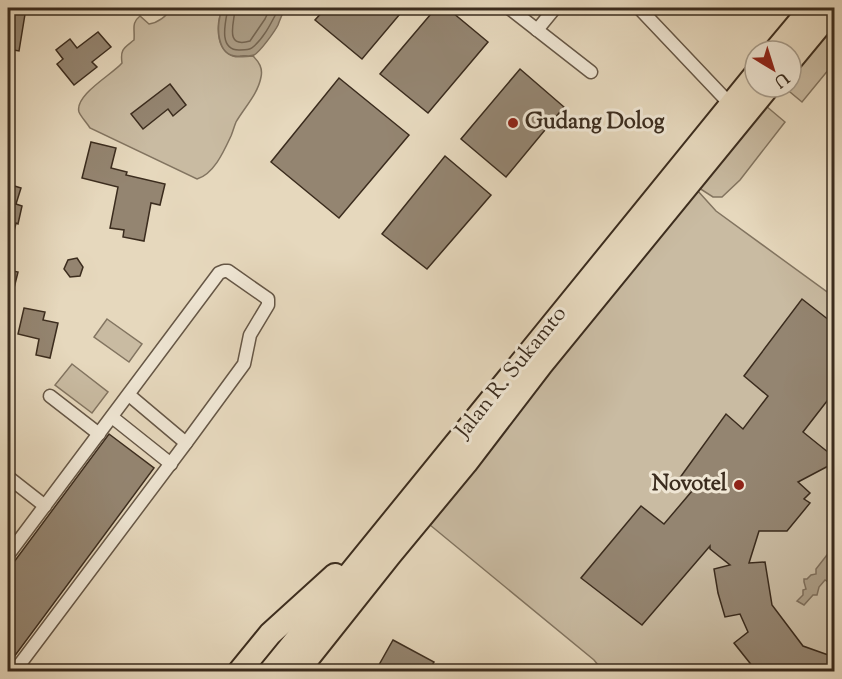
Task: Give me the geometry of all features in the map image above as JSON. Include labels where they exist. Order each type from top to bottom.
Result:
[{"type":"highway","points":[[803,45],[834,8]]},
{"type":"highway","points":[[783,39],[801,12]]},
{"type":"highway","name":"Jalan R. Sukamto","points":[[297,672],[382,549],[743,89]]},
{"type":"highway","name":"Jalan R. Sukamto","points":[[270,672],[382,549],[466,464],[554,348],[758,99]]},
{"type":"highway","points":[[239,672],[270,634],[325,583],[382,549]]},
{"type":"highway","points":[[316,672],[363,611],[382,549]]},
{"type":"street","points":[[509,8],[524,12],[537,30],[591,72]]},
{"type":"street","points":[[537,30],[555,8]]},
{"type":"street","points":[[639,8],[730,104]]},
{"type":"street","points":[[8,555],[219,273],[228,271],[268,299],[268,305],[250,335],[244,364],[14,672]]},
{"type":"street","points":[[129,395],[186,443]]},
{"type":"street","points":[[50,396],[99,434]]},
{"type":"street","points":[[112,417],[171,464]]},
{"type":"street","points":[[8,477],[45,506]]},
{"type":"shaded area","points":[[170,8],[223,8],[218,28],[223,48],[235,57],[253,56],[259,63],[261,71],[257,89],[236,122],[222,155],[208,172],[197,179],[90,128],[79,112],[79,105],[88,92],[122,63],[124,49],[134,40],[135,21],[140,16],[149,24],[159,21]]},
{"type":"shaded area","points":[[834,22],[834,63],[802,102],[798,99],[803,99],[803,60]]},
{"type":"shaded area","points":[[766,106],[785,122],[740,180],[722,197],[713,197],[699,188]]},
{"type":"shaded area","points":[[697,190],[716,211],[834,297],[834,671],[603,671],[594,660],[430,525],[549,372]]},
{"type":"shaded area","points":[[107,319],[142,344],[129,362],[94,337]]},
{"type":"shaded area","points":[[72,364],[108,392],[92,413],[55,385]]},
{"type":"water","points":[[223,8],[285,8],[276,28],[260,50],[252,56],[240,56],[226,52],[222,46],[219,22]]},
{"type":"water","points":[[834,546],[834,586],[825,580],[819,587],[817,595],[813,595],[804,605],[797,601],[806,589],[804,579],[816,574],[816,569]]},
{"type":"building","points":[[8,8],[26,8],[19,51],[8,49]]},
{"type":"building","points":[[326,8],[405,8],[362,59],[315,20]]},
{"type":"building","points":[[436,8],[447,8],[488,42],[428,113],[380,74]]},
{"type":"building","points":[[98,32],[111,47],[92,62],[97,67],[74,85],[57,64],[63,59],[56,50],[70,39],[77,48]]},
{"type":"building","name":"Gudang Dolog","points":[[520,69],[564,107],[506,177],[461,139]]},
{"type":"building","points":[[339,78],[409,135],[339,218],[271,162]]},
{"type":"building","points":[[170,84],[186,105],[173,116],[168,109],[143,129],[131,114]]},
{"type":"building","points":[[91,142],[116,148],[111,168],[127,172],[126,175],[165,184],[160,205],[151,203],[144,241],[123,237],[124,230],[110,228],[118,187],[82,178]]},
{"type":"building","points":[[445,156],[491,195],[427,269],[382,234]]},
{"type":"building","points":[[8,184],[21,188],[16,204],[22,206],[11,243],[8,242]]},
{"type":"building","points":[[77,258],[83,267],[80,276],[70,277],[64,269],[68,260]]},
{"type":"building","points":[[8,270],[18,272],[11,300],[8,299]]},
{"type":"building","name":"Novotel","points":[[802,299],[834,324],[834,392],[803,432],[834,457],[834,463],[798,482],[810,493],[804,499],[810,503],[787,531],[759,531],[749,563],[765,562],[772,605],[803,646],[834,657],[834,672],[783,672],[777,665],[769,672],[757,672],[734,643],[748,632],[740,614],[725,617],[718,593],[714,569],[730,565],[710,549],[710,546],[642,625],[581,578],[641,506],[664,524],[692,491],[679,479],[726,414],[743,429],[768,396],[744,376]]},
{"type":"building","points":[[24,308],[45,312],[43,320],[58,323],[50,358],[36,355],[39,339],[18,334]]},
{"type":"building","points":[[109,434],[154,468],[8,665],[8,570]]},
{"type":"building","points":[[393,640],[434,662],[428,672],[375,672]]},
{"type":"place","name":"Gudang Dolog","points":[[513,123]]},
{"type":"place","name":"Novotel","points":[[739,485]]}]
